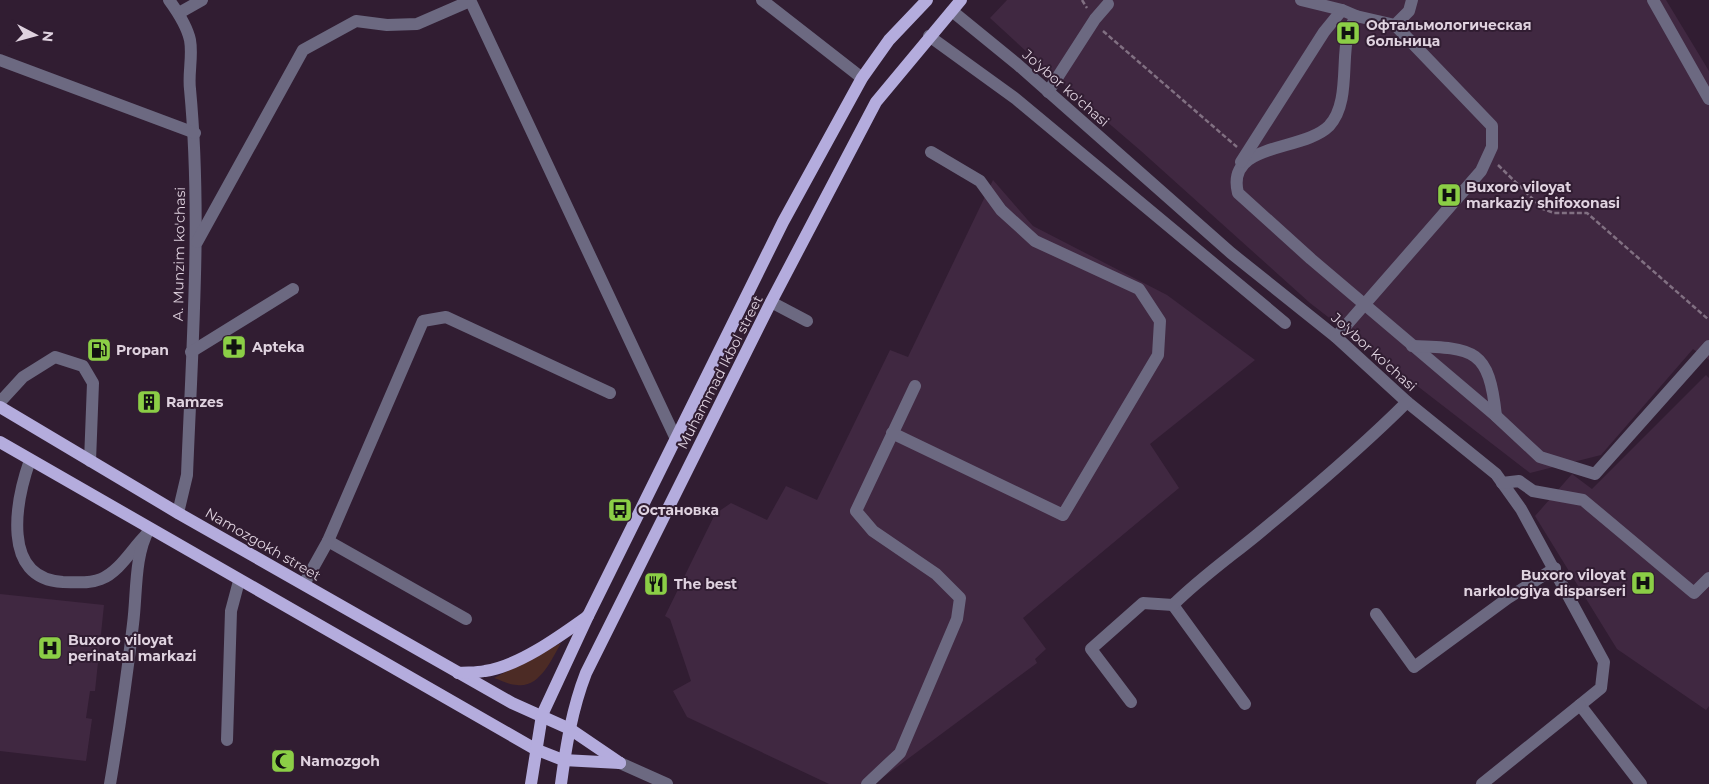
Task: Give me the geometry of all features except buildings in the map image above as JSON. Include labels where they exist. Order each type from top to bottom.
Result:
[{"type":"main road","name":"Muhammad Ikbol street","points":[[531,784],[535,749],[542,715],[588,616],[783,222],[862,78],[889,40],[927,0]]},
{"type":"main road","name":"Muhammad Ikbol street","points":[[561,784],[563,760],[575,702],[586,673],[771,302],[876,102],[961,0]]},
{"type":"main road","name":"Namozgokh street","points":[[0,407],[178,513],[458,673],[512,703],[570,729],[620,762]]},
{"type":"main road","points":[[0,442],[147,533],[239,581],[535,749],[563,760],[620,762]]},
{"type":"main road","points":[[458,673],[484,671],[503,665],[540,648],[588,616]]},
{"type":"street","name":"A. Munzim ko'chasi","points":[[169,0],[178,13],[190,40],[190,87],[195,132],[196,244],[187,476],[178,513]]},
{"type":"street","points":[[178,13],[202,0]]},
{"type":"street","points":[[762,0],[862,78]]},
{"type":"street","points":[[1301,0],[1395,25],[1492,126],[1492,147],[1481,171],[1336,337]]},
{"type":"street","points":[[1395,25],[1409,11],[1412,0]]},
{"type":"street","points":[[1653,0],[1709,99]]},
{"type":"street","points":[[196,244],[303,50],[356,21],[387,25],[417,24],[470,1],[676,439]]},
{"type":"street","points":[[1048,92],[1095,20],[1108,4]]},
{"type":"street","points":[[1342,10],[1324,32],[1245,154],[1235,181],[1238,193],[1364,305],[1496,416],[1540,458],[1595,474],[1709,346]]},
{"type":"street","name":"Jo'ybor ko'chasi","points":[[952,11],[1232,253],[1336,337],[1407,402],[1496,474],[1521,509],[1555,568],[1604,662],[1601,688],[1482,784]]},
{"type":"street","points":[[1238,169],[1250,157],[1313,136],[1329,126],[1337,112],[1343,85],[1348,32],[1356,16]]},
{"type":"street","points":[[930,36],[1016,98],[1285,322]]},
{"type":"street","points":[[0,60],[195,132]]},
{"type":"street","points":[[892,433],[1063,515],[1158,355],[1160,321],[1139,289],[1035,241],[1001,210],[980,181],[930,152]]},
{"type":"street","points":[[192,352],[293,289]]},
{"type":"street","points":[[771,302],[807,321]]},
{"type":"street","points":[[304,584],[328,541],[423,321],[446,317],[610,393]]},
{"type":"street","points":[[1412,346],[1451,347],[1472,354],[1487,368],[1493,391],[1496,416]]},
{"type":"street","points":[[0,402],[23,377],[55,358],[83,366],[93,383],[90,461]]},
{"type":"street","points":[[867,784],[900,753],[957,619],[960,598],[936,574],[873,531],[856,511],[915,386]]},
{"type":"street","points":[[1131,702],[1091,649],[1143,603],[1173,605],[1193,586],[1372,437],[1407,402]]},
{"type":"street","points":[[30,460],[18,500],[17,533],[28,567],[43,578],[85,583],[102,579],[114,570],[147,533]]},
{"type":"street","points":[[1502,483],[1519,481],[1533,491],[1583,500],[1694,593],[1709,578]]},
{"type":"street","points":[[110,784],[124,700],[139,566],[147,533]]},
{"type":"street","points":[[328,541],[466,619]]},
{"type":"street","points":[[1376,614],[1414,667],[1508,598],[1555,568]]},
{"type":"street","points":[[227,740],[231,611],[239,581]]},
{"type":"street","points":[[1173,605],[1245,704]]},
{"type":"street","points":[[1580,705],[1641,784]]},
{"type":"street","points":[[620,762],[666,784]]},
{"type":"path","points":[[1082,0],[1101,29],[1245,154]]},
{"type":"path","points":[[1488,155],[1543,209],[1554,213],[1586,213],[1709,320]]},
{"type":"shaded area","name":"Buxoro viloyat markaziy shifoxonasi","points":[[1007,0],[1666,0],[1709,71],[1709,360],[1693,349],[1601,455],[1530,473],[1310,303],[1141,151],[1041,65],[990,18]]},
{"type":"shaded area","points":[[993,180],[1033,226],[1167,295],[1255,360],[1150,444],[1179,488],[1023,618],[1046,649],[1035,659],[1037,663],[874,784],[829,784],[687,717],[673,691],[691,681],[670,619],[665,616],[715,514],[731,503],[767,520],[786,486],[817,500],[890,350],[908,357]]},
{"type":"shaded area","name":"Buxoro viloyat narkologiya disparseri","points":[[1706,375],[1709,378],[1709,706],[1706,710],[1617,649],[1535,516],[1572,474],[1592,489]]},
{"type":"shaded area","name":"Buxoro viloyat perinatal markazi","points":[[0,594],[104,605],[95,691],[90,691],[86,718],[92,719],[86,761],[0,751]]},
{"type":"shaded area","points":[[561,643],[544,672],[532,682],[525,685],[514,685],[494,678]]},
{"type":"place","name":"Офтальмологическая больница","points":[[1348,33]]},
{"type":"place","name":"Buxoro viloyat markaziy shifoxonasi","points":[[1449,195]]},
{"type":"place","name":"Apteka","points":[[234,347]]},
{"type":"place","name":"Propan","points":[[99,350]]},
{"type":"place","name":"Ramzes","points":[[149,402]]},
{"type":"place","name":"Остановка","points":[[620,510]]},
{"type":"place","name":"Buxoro viloyat narkologiya disparseri","points":[[1643,583]]},
{"type":"place","name":"The best","points":[[656,584]]},
{"type":"place","name":"Buxoro viloyat perinatal markazi","points":[[50,648]]},
{"type":"place","name":"Namozgoh","points":[[283,761]]}]
